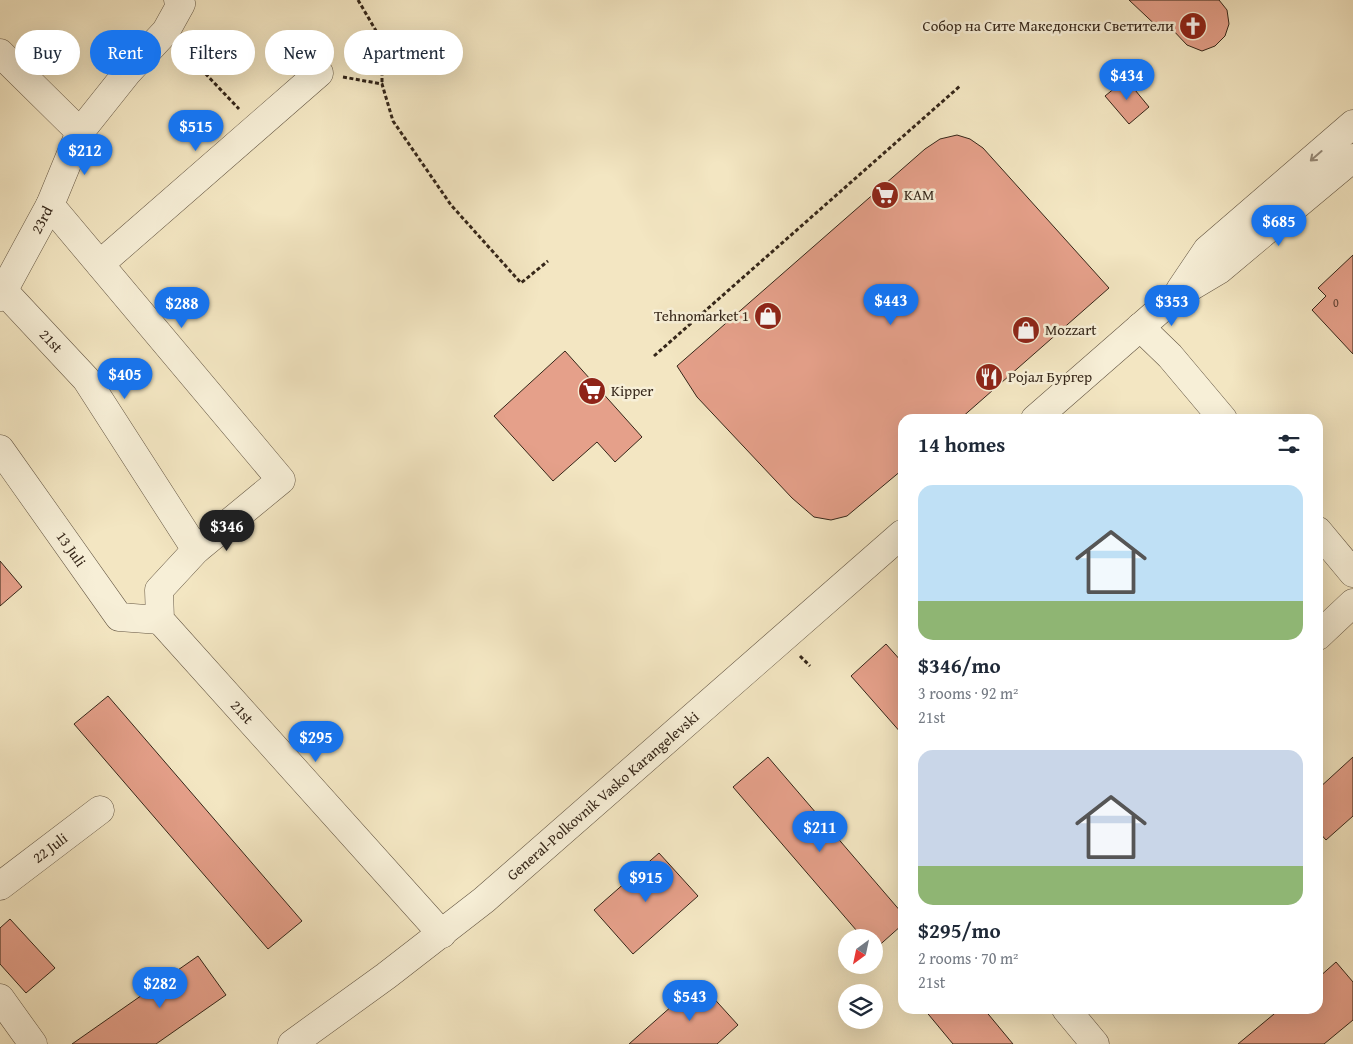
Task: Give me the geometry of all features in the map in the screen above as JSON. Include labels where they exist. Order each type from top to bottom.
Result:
[{"type":"street","name":"23rd","points":[[1,291],[50,205],[80,132],[128,73],[166,31],[181,4],[178,0]]},
{"type":"street","points":[[0,53],[80,132]]},
{"type":"street","points":[[100,264],[318,75]]},
{"type":"street","points":[[1176,295],[1208,250],[1353,124]]},
{"type":"street","points":[[1041,414],[1176,295],[1220,270],[1353,158]]},
{"type":"street","points":[[50,205],[282,480],[196,550],[159,590],[160,620]]},
{"type":"street","name":"21st","points":[[1,291],[86,378],[196,550]]},
{"type":"street","points":[[1140,327],[1170,356],[1219,414]]},
{"type":"street","name":"13 Juli","points":[[0,449],[119,617],[160,620]]},
{"type":"street","name":"General-Polkovnik Vasko Karangelevski","points":[[292,1044],[442,934],[898,537]]},
{"type":"street","points":[[1323,537],[1353,573]]},
{"type":"street","points":[[1323,631],[1353,603]]},
{"type":"street","name":"21st","points":[[160,620],[442,934]]},
{"type":"street","name":"22 Juli","points":[[0,886],[100,810]]},
{"type":"street","points":[[0,998],[33,1044]]},
{"type":"street","points":[[1070,1014],[1095,1044]]},
{"type":"path","points":[[358,0],[382,41],[382,84],[393,122],[452,205],[521,283],[548,261]]},
{"type":"path","points":[[166,31],[256,128]]},
{"type":"path","points":[[331,75],[382,84]]},
{"type":"path","points":[[654,356],[960,86]]},
{"type":"building","name":"Собор на Сите Македонски Светители","points":[[1129,0],[1219,0],[1227,10],[1229,24],[1225,36],[1215,46],[1202,51],[1187,45],[1171,28],[1164,33]]},
{"type":"building","points":[[1126,79],[1149,107],[1129,124],[1105,96]]},
{"type":"building","points":[[957,135],[970,139],[983,148],[1109,288],[966,414],[898,414],[898,473],[847,516],[831,520],[814,517],[792,498],[697,397],[677,366],[925,149],[940,139]]},
{"type":"building","points":[[1353,255],[1353,354],[1312,310],[1326,296],[1318,288]]},
{"type":"building","points":[[565,351],[642,437],[615,462],[597,442],[553,481],[494,416]]},
{"type":"building","points":[[0,561],[22,587],[0,606]]},
{"type":"building","points":[[886,644],[898,658],[898,729],[851,676]]},
{"type":"building","points":[[108,696],[302,921],[268,949],[74,724]]},
{"type":"building","points":[[768,757],[898,908],[898,929],[883,942],[883,929],[855,929],[733,787]]},
{"type":"building","points":[[1353,757],[1353,816],[1326,840],[1323,837],[1323,784]]},
{"type":"building","points":[[659,853],[698,896],[633,954],[594,910]]},
{"type":"building","points":[[10,919],[55,968],[26,993],[0,964],[0,928]]},
{"type":"building","points":[[198,956],[226,995],[156,1044],[72,1044]]},
{"type":"building","points":[[1336,962],[1353,982],[1353,1020],[1324,1044],[1238,1044],[1274,1014],[1323,1014],[1323,974]]},
{"type":"building","points":[[699,982],[738,1025],[717,1044],[629,1044]]},
{"type":"building","points":[[928,1014],[988,1014],[1013,1044],[953,1044]]},
{"type":"place","name":"Собор на Сите Македонски Светители","points":[[1193,26]]},
{"type":"place","name":"KAM","points":[[885,195]]},
{"type":"place","name":"Tehnomarket 1","points":[[768,316]]},
{"type":"place","name":"Mozzart","points":[[1026,330]]},
{"type":"place","name":"Ројал Бургер","points":[[989,377]]},
{"type":"place","name":"Kipper","points":[[592,391]]}]
